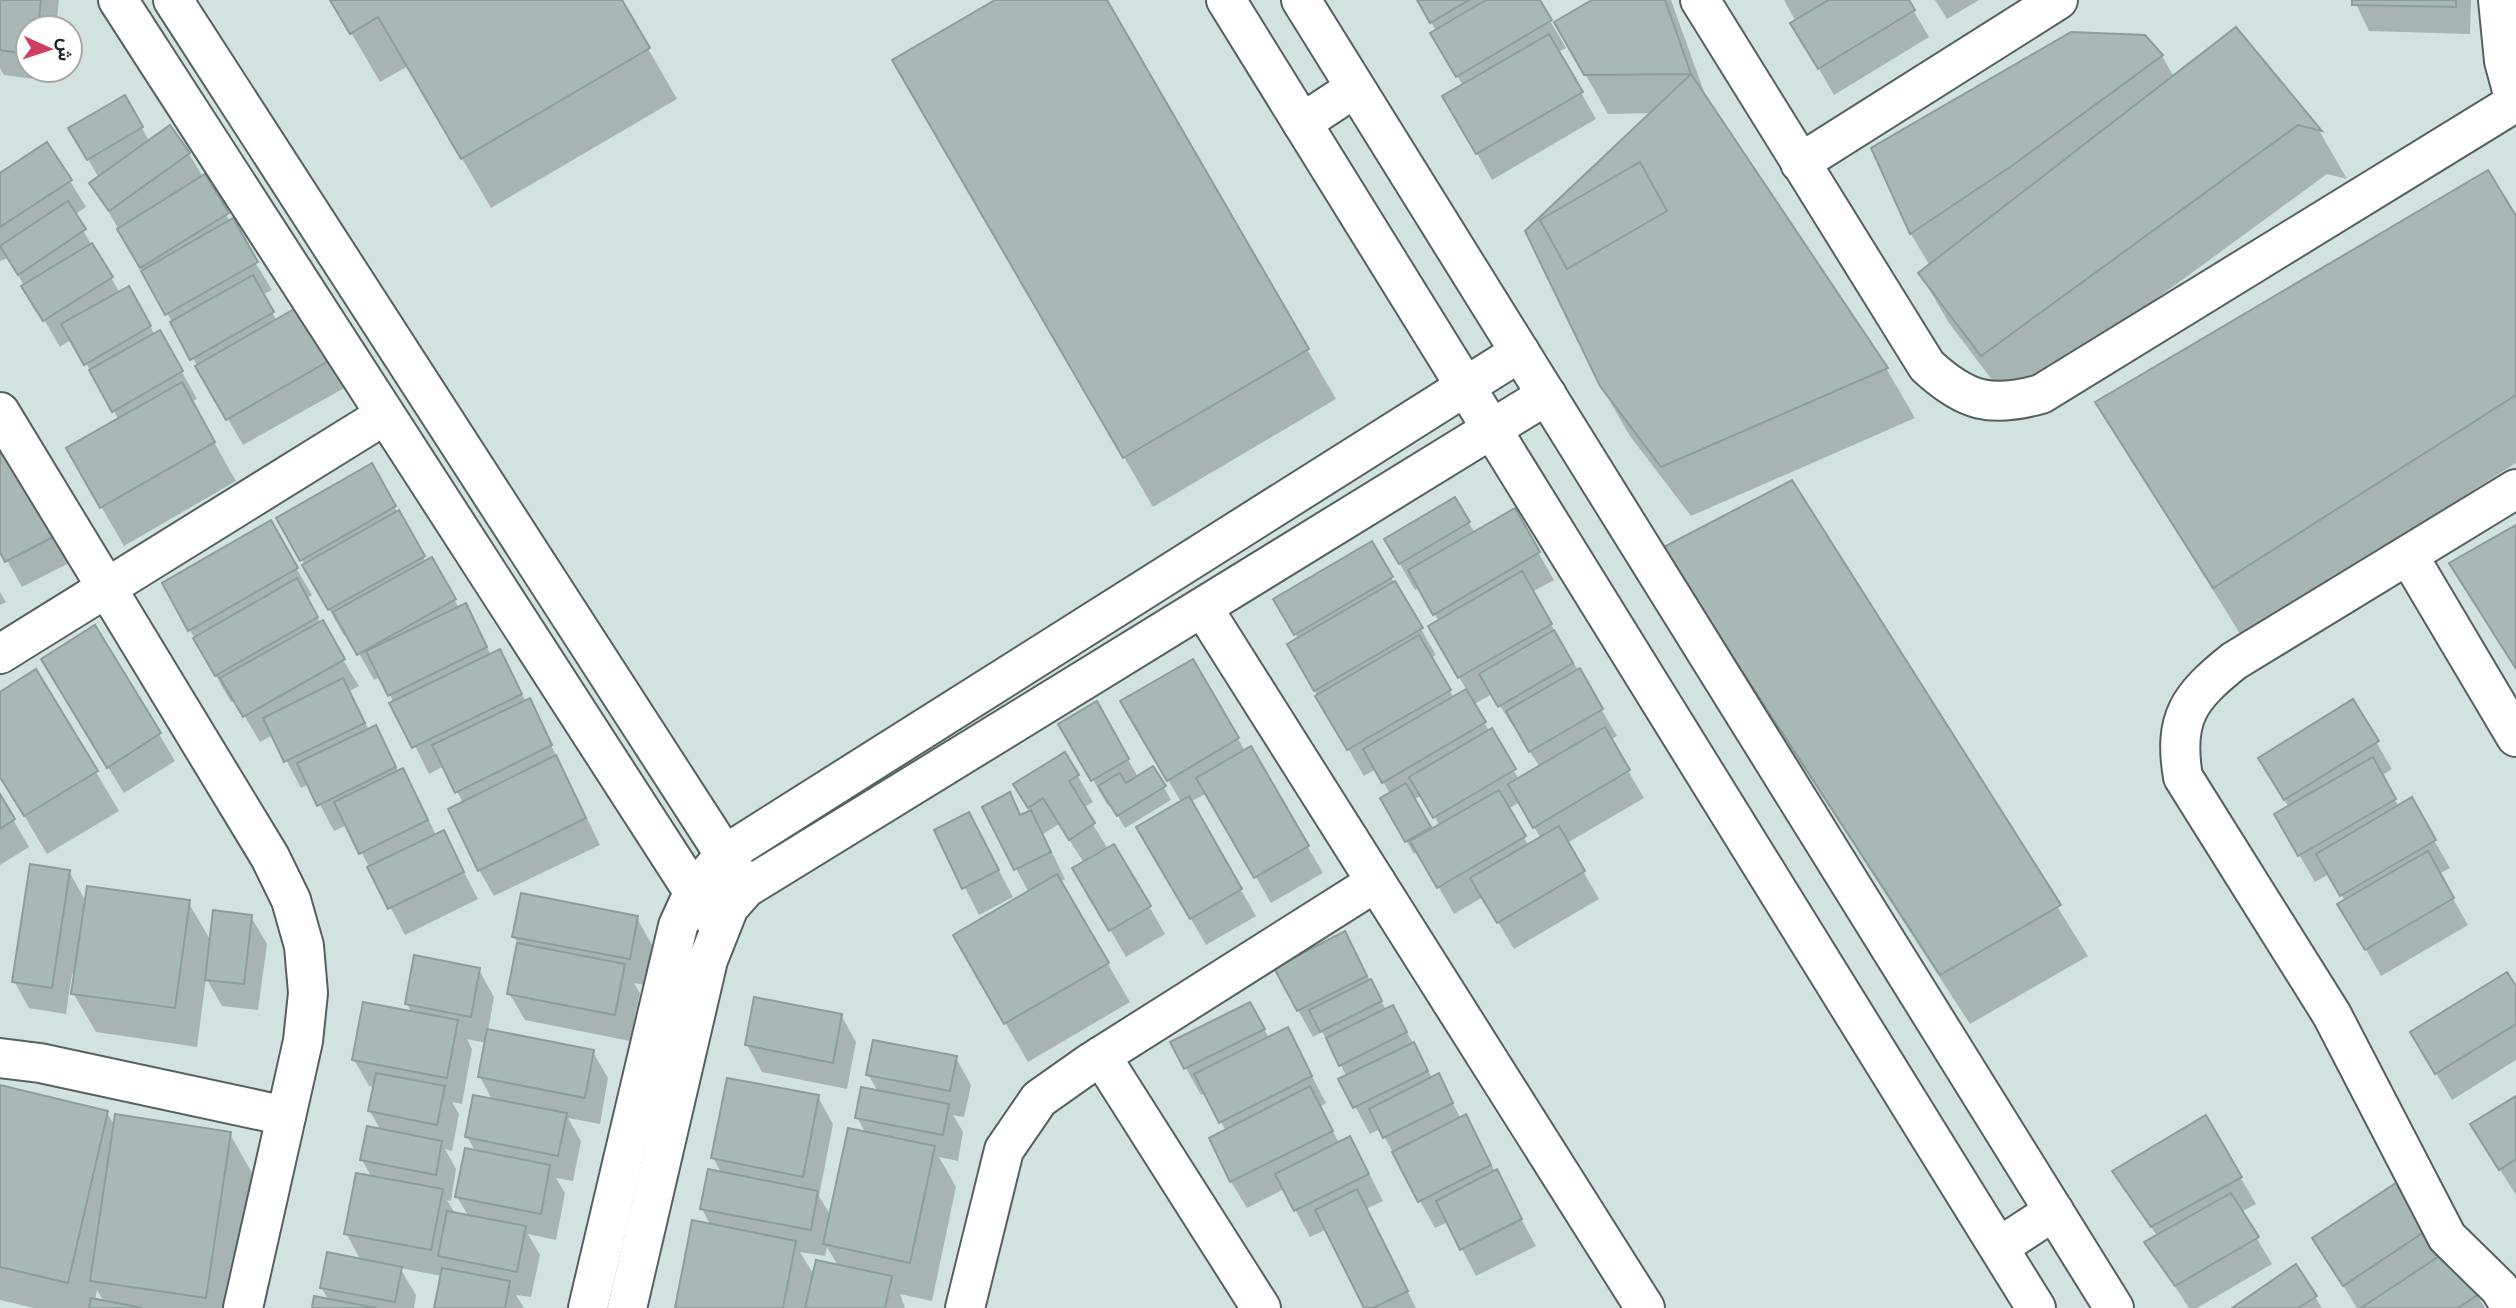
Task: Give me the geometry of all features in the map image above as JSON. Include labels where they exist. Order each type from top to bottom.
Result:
[{"type":"street","points":[[118,0],[718,929]]},
{"type":"street","points":[[173,0],[746,888]]},
{"type":"street","points":[[1226,0],[2036,1308]]},
{"type":"street","points":[[1301,0],[2114,1308]]},
{"type":"street","points":[[1700,0],[1927,366],[1951,388],[1970,397],[1980,401],[2011,402],[2041,394],[2516,104],[2504,61],[2498,0]]},
{"type":"street","points":[[1800,163],[2058,0]]},
{"type":"street","points":[[1302,123],[1355,88]]},
{"type":"street","points":[[588,1308],[678,926],[693,893],[724,855],[1520,352]]},
{"type":"street","points":[[627,1308],[718,929],[729,907],[746,888],[1547,395]]},
{"type":"street","points":[[0,412],[270,857],[291,900],[304,946],[307,993],[303,1041],[243,1308]]},
{"type":"street","points":[[0,654],[384,415]]},
{"type":"street","points":[[2509,1291],[2447,1237],[2332,1015],[2183,778],[2179,753],[2189,705],[2204,685],[2234,661],[2516,489]]},
{"type":"street","points":[[2408,555],[2516,737]]},
{"type":"street","points":[[1149,584],[1189,617],[1376,882],[1645,1308]]},
{"type":"street","points":[[965,1308],[1004,1150],[1039,1099],[1101,1056],[1376,882]]},
{"type":"street","points":[[1101,1056],[1261,1308]]},
{"type":"street","points":[[0,1058],[40,1063],[286,1116]]},
{"type":"street","points":[[1999,1247],[2054,1211]]},
{"type":"building","points":[[0,0],[41,0],[40,14],[14,14],[14,52],[0,50]]},
{"type":"building","points":[[330,0],[622,0],[650,48],[461,159],[378,17],[350,34]]},
{"type":"building","points":[[995,0],[1107,0],[1309,349],[1123,458],[892,60]]},
{"type":"building","points":[[1417,0],[1469,0],[1430,23]]},
{"type":"building","points":[[1486,0],[1540,0],[1552,20],[1456,77],[1430,33]]},
{"type":"building","points":[[1592,0],[1665,0],[1691,74],[1584,75],[1554,22]]},
{"type":"building","points":[[1829,0],[1909,0],[1915,10],[1818,69],[1790,23]]},
{"type":"building","points":[[2352,0],[2456,0],[2456,7],[2352,5]]},
{"type":"building","points":[[2236,27],[2322,131],[2298,125],[1981,356],[1918,273]]},
{"type":"building","points":[[2071,32],[2145,35],[2163,55],[2013,165],[1910,234],[1871,148]]},
{"type":"building","points":[[1549,34],[1583,92],[1476,154],[1442,96]]},
{"type":"building","points":[[1691,74],[1888,368],[1661,467],[1600,386],[1525,231]]},
{"type":"building","points":[[125,95],[143,127],[87,160],[68,128]]},
{"type":"building","points":[[170,125],[190,153],[109,211],[89,183]]},
{"type":"building","points":[[47,142],[72,180],[0,227],[0,173]]},
{"type":"building","points":[[1640,162],[1667,211],[1567,269],[1540,220]]},
{"type":"building","points":[[2488,170],[2516,216],[2516,395],[2213,588],[2095,402]]},
{"type":"building","points":[[205,174],[229,213],[140,268],[117,229]]},
{"type":"building","points":[[68,201],[86,229],[18,275],[0,246]]},
{"type":"building","points":[[233,218],[258,262],[165,315],[141,271]]},
{"type":"building","points":[[92,243],[113,277],[43,321],[21,286]]},
{"type":"building","points":[[253,275],[274,312],[190,360],[170,322]]},
{"type":"building","points":[[129,286],[151,326],[84,365],[61,324]]},
{"type":"building","points":[[301,305],[332,359],[226,420],[195,366]]},
{"type":"building","points":[[160,330],[183,371],[112,412],[89,370]]},
{"type":"building","points":[[182,382],[215,442],[100,508],[66,448]]},
{"type":"building","points":[[0,445],[55,536],[5,562],[0,552]]},
{"type":"building","points":[[372,463],[396,506],[300,561],[276,518]]},
{"type":"building","points":[[1792,480],[2061,905],[1940,975],[1662,548]]},
{"type":"building","points":[[1455,497],[1470,522],[1399,564],[1384,539]]},
{"type":"building","points":[[1515,508],[1540,552],[1433,615],[1408,570]]},
{"type":"building","points":[[399,510],[425,556],[328,610],[302,565]]},
{"type":"building","points":[[271,520],[298,568],[188,631],[162,583]]},
{"type":"building","points":[[2516,525],[2516,669],[2449,563]]},
{"type":"building","points":[[1372,541],[1393,577],[1294,635],[1273,599]]},
{"type":"building","points":[[432,557],[456,599],[357,655],[333,612]]},
{"type":"building","points":[[1522,571],[1552,624],[1458,678],[1428,626]]},
{"type":"building","points":[[297,578],[318,617],[215,676],[193,638]]},
{"type":"building","points":[[1395,581],[1423,628],[1314,691],[1287,644]]},
{"type":"building","points":[[466,603],[487,647],[388,696],[366,651]]},
{"type":"building","points":[[323,620],[345,659],[243,717],[220,678]]},
{"type":"building","points":[[95,625],[161,733],[107,768],[41,659]]},
{"type":"building","points":[[1554,630],[1573,663],[1498,707],[1479,674]]},
{"type":"building","points":[[1419,635],[1451,690],[1347,750],[1315,696]]},
{"type":"building","points":[[500,649],[522,694],[412,748],[389,703]]},
{"type":"building","points":[[1193,659],[1239,738],[1167,781],[1120,701]]},
{"type":"building","points":[[1580,668],[1603,709],[1529,752],[1506,711]]},
{"type":"building","points":[[36,669],[98,771],[24,816],[0,777],[0,692]]},
{"type":"building","points":[[343,678],[365,723],[284,762],[263,718]]},
{"type":"building","points":[[1466,689],[1486,722],[1382,783],[1363,749]]},
{"type":"building","points":[[530,698],[552,745],[455,793],[432,745]]},
{"type":"building","points":[[2353,699],[2379,741],[2284,800],[2258,758]]},
{"type":"building","points":[[1097,701],[1129,759],[1091,781],[1058,724]]},
{"type":"building","points":[[376,725],[396,767],[317,806],[297,763]]},
{"type":"building","points":[[1605,727],[1630,770],[1533,828],[1508,784]]},
{"type":"building","points":[[1492,728],[1516,769],[1433,818],[1409,777]]},
{"type":"building","points":[[1251,746],[1309,846],[1254,878],[1196,778]]},
{"type":"building","points":[[1065,752],[1079,775],[1069,781],[1095,823],[1069,840],[1043,798],[1028,808],[1013,784]]},
{"type":"building","points":[[556,755],[586,818],[478,871],[448,809]]},
{"type":"building","points":[[2373,757],[2396,799],[2298,856],[2274,814]]},
{"type":"building","points":[[1153,766],[1166,786],[1117,816],[1098,786],[1120,773],[1126,783]]},
{"type":"building","points":[[403,768],[428,820],[359,854],[334,802]]},
{"type":"building","points":[[1406,783],[1431,827],[1405,842],[1380,798]]},
{"type":"building","points":[[1499,790],[1526,836],[1437,888],[1410,841]]},
{"type":"building","points":[[1010,792],[1020,815],[1031,810],[1051,852],[1014,870],[982,807]]},
{"type":"building","points":[[0,794],[15,819],[0,829]]},
{"type":"building","points":[[1189,796],[1242,889],[1190,919],[1136,827]]},
{"type":"building","points":[[2412,797],[2436,840],[2340,896],[2316,854]]},
{"type":"building","points":[[969,812],[999,870],[962,889],[934,830]]},
{"type":"building","points":[[1559,826],[1585,871],[1497,923],[1470,878]]},
{"type":"building","points":[[444,830],[464,872],[388,909],[367,867]]},
{"type":"building","points":[[1114,844],[1151,906],[1109,931],[1072,868]]},
{"type":"building","points":[[2428,851],[2454,898],[2365,950],[2337,904]]},
{"type":"building","points":[[30,864],[70,870],[52,988],[12,982]]},
{"type":"building","points":[[1057,874],[1109,963],[1004,1024],[953,935]]},
{"type":"building","points":[[87,886],[190,900],[175,1008],[71,994]]},
{"type":"building","points":[[521,893],[638,916],[630,959],[512,937]]},
{"type":"building","points":[[213,910],[252,915],[244,984],[205,980]]},
{"type":"building","points":[[1345,931],[1367,976],[1297,1011],[1274,968]]},
{"type":"building","points":[[517,943],[625,964],[615,1015],[507,994]]},
{"type":"building","points":[[414,955],[480,968],[471,1017],[405,1004]]},
{"type":"building","points":[[2507,972],[2516,986],[2516,1024],[2435,1074],[2410,1032]]},
{"type":"building","points":[[1371,979],[1382,1001],[1320,1032],[1309,1010]]},
{"type":"building","points":[[754,997],[842,1014],[833,1063],[745,1045]]},
{"type":"building","points":[[363,1002],[458,1020],[447,1078],[352,1060]]},
{"type":"building","points":[[1250,1002],[1265,1029],[1184,1069],[1170,1042]]},
{"type":"building","points":[[1393,1005],[1407,1032],[1339,1066],[1326,1038]]},
{"type":"building","points":[[1288,1027],[1312,1076],[1219,1123],[1194,1074]]},
{"type":"building","points":[[487,1029],[594,1050],[585,1098],[478,1077]]},
{"type":"building","points":[[873,1040],[957,1056],[950,1091],[866,1075]]},
{"type":"building","points":[[1414,1042],[1428,1071],[1353,1108],[1338,1079]]},
{"type":"building","points":[[376,1073],[445,1086],[437,1125],[368,1111]]},
{"type":"building","points":[[1439,1073],[1453,1103],[1383,1138],[1369,1109]]},
{"type":"building","points":[[727,1078],[819,1095],[803,1177],[711,1158]]},
{"type":"building","points":[[0,1085],[108,1111],[68,1283],[0,1267]]},
{"type":"building","points":[[1310,1086],[1333,1131],[1230,1182],[1209,1138]]},
{"type":"building","points":[[861,1087],[949,1104],[943,1135],[855,1118]]},
{"type":"building","points":[[473,1095],[567,1113],[558,1156],[465,1137]]},
{"type":"building","points":[[2516,1096],[2516,1159],[2499,1170],[2470,1124]]},
{"type":"building","points":[[115,1114],[231,1132],[206,1298],[90,1281]]},
{"type":"building","points":[[1466,1114],[1491,1165],[1418,1202],[1392,1152]]},
{"type":"building","points":[[2206,1115],[2242,1177],[2151,1227],[2112,1171]]},
{"type":"building","points":[[367,1126],[442,1141],[436,1175],[360,1160]]},
{"type":"building","points":[[848,1128],[935,1146],[910,1263],[823,1244]]},
{"type":"building","points":[[1350,1136],[1369,1174],[1294,1211],[1275,1174]]},
{"type":"building","points":[[465,1148],[550,1165],[541,1214],[455,1197]]},
{"type":"building","points":[[708,1169],[818,1191],[811,1230],[700,1209]]},
{"type":"building","points":[[1497,1169],[1522,1219],[1460,1250],[1436,1201]]},
{"type":"building","points":[[356,1173],[443,1189],[431,1250],[344,1234]]},
{"type":"building","points":[[2399,1181],[2430,1228],[2343,1286],[2312,1238]]},
{"type":"building","points":[[1357,1189],[1408,1291],[1373,1308],[1364,1308],[1315,1210]]},
{"type":"building","points":[[2231,1193],[2259,1237],[2175,1286],[2144,1242]]},
{"type":"building","points":[[447,1211],[526,1226],[517,1272],[438,1256]]},
{"type":"building","points":[[692,1220],[796,1241],[783,1308],[675,1308]]},
{"type":"building","points":[[2450,1249],[2479,1294],[2458,1308],[2361,1308]]},
{"type":"building","points":[[327,1252],[402,1267],[395,1302],[320,1288]]},
{"type":"building","points":[[816,1260],[892,1276],[885,1308],[805,1308]]},
{"type":"building","points":[[2296,1264],[2317,1296],[2298,1308],[2232,1308]]},
{"type":"building","points":[[442,1268],[510,1281],[505,1308],[434,1308]]},
{"type":"building","points":[[314,1296],[376,1308],[312,1308]]},
{"type":"building","points":[[91,1298],[143,1308],[89,1308]]}]
